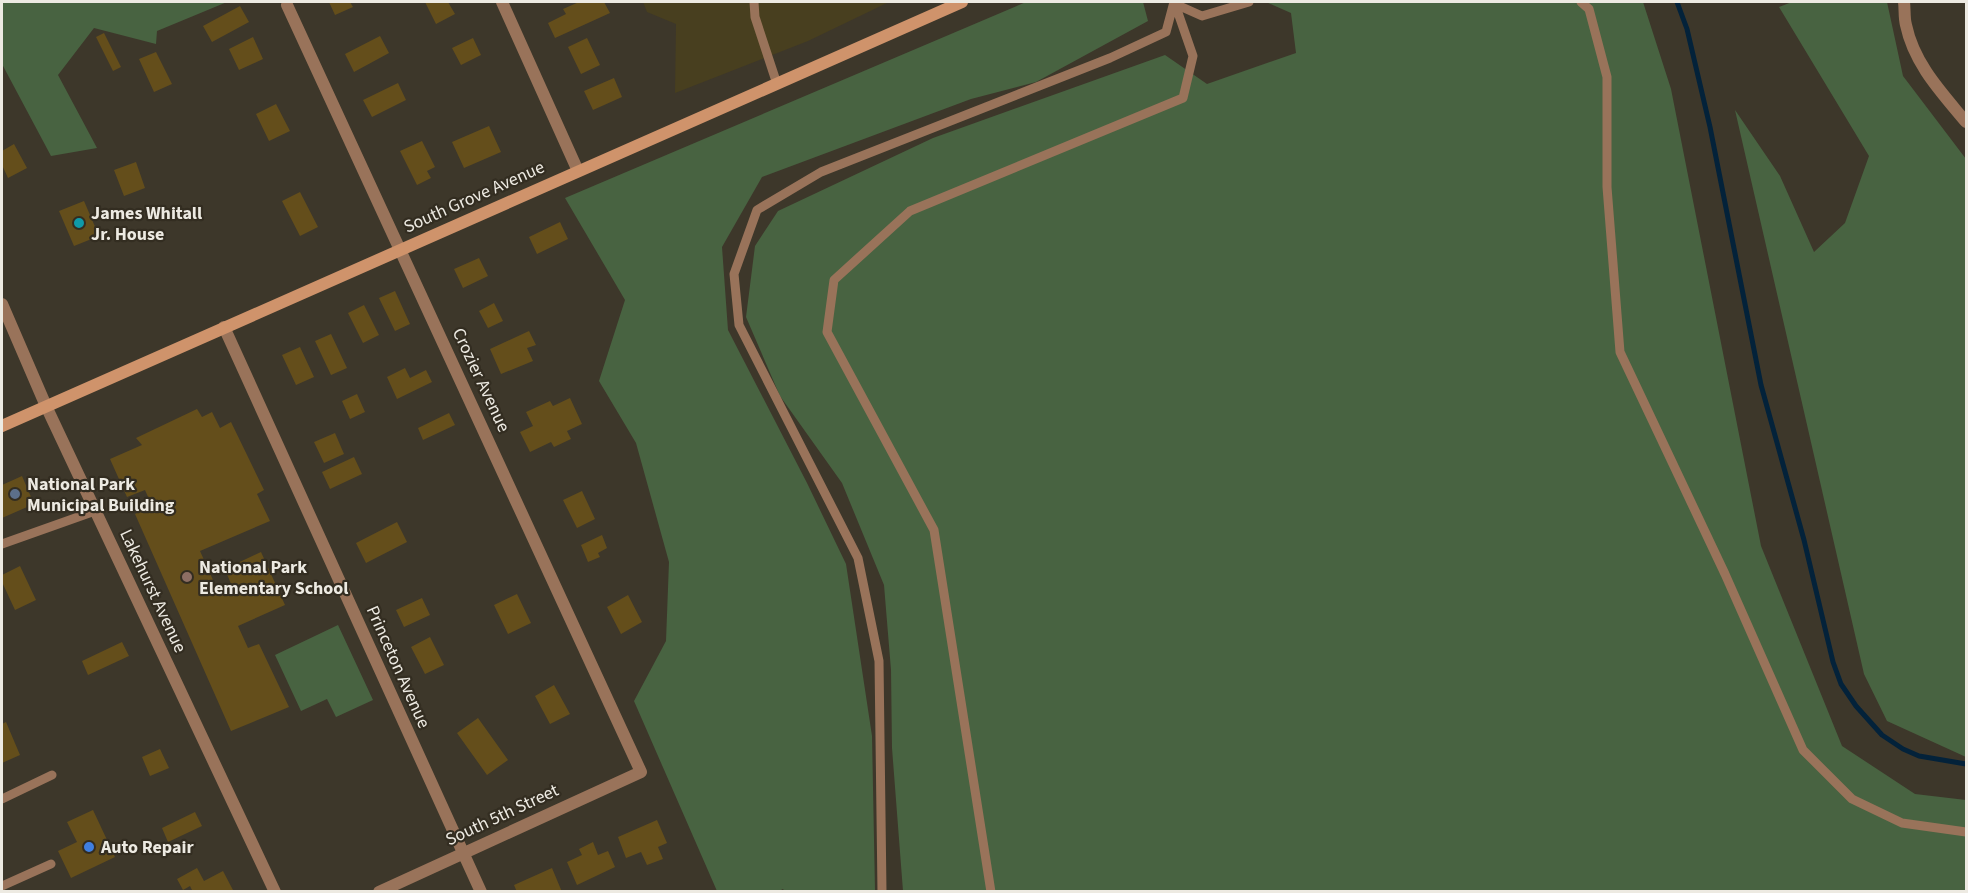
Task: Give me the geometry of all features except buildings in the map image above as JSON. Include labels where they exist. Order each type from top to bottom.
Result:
[{"type":"main road","name":"South Grove Avenue","points":[[2,426],[962,2]]},
{"type":"street","points":[[502,2],[578,171]]},
{"type":"street","points":[[1904,2],[1906,25],[1912,46],[1929,76],[1966,122]]},
{"type":"street","name":"Crozier Avenue","points":[[287,5],[641,772]]},
{"type":"street","name":"Lakehurst Avenue","points":[[2,304],[46,406],[275,891]]},
{"type":"street","name":"Princeton Avenue","points":[[224,327],[481,891]]},
{"type":"street","name":"South 5th Street","points":[[379,891],[641,772]]},
{"type":"lane","points":[[754,2],[755,17],[777,84]]},
{"type":"lane","points":[[1174,3],[1202,16],[1250,2]]},
{"type":"lane","points":[[1581,2],[1589,9],[1607,77],[1606,187],[1620,352],[1725,574],[1803,750],[1852,799],[1902,823],[1966,832]]},
{"type":"lane","points":[[882,891],[879,661],[858,558],[739,325],[734,274],[757,210],[821,172],[1110,58],[1166,32],[1174,3]]},
{"type":"lane","points":[[991,891],[934,530],[827,332],[834,280],[910,211],[1183,98],[1193,56],[1174,3]]},
{"type":"lane","points":[[2,544],[95,511]]},
{"type":"lane","points":[[2,799],[52,775]]},
{"type":"lane","points":[[2,886],[51,864]]},
{"type":"green space","points":[[2,2],[227,2],[157,31],[156,44],[94,28],[58,75],[97,148],[51,156],[2,64]]},
{"type":"green space","points":[[1026,2],[1143,2],[1148,21],[1036,82],[971,99],[762,177],[722,247],[728,330],[846,564],[872,736],[875,891],[785,892],[783,889],[777,892],[717,891],[634,701],[666,641],[669,562],[636,443],[599,381],[625,300],[565,198]]},
{"type":"green space","points":[[1266,2],[1643,2],[1671,89],[1761,546],[1842,746],[1915,794],[1966,800],[1966,891],[903,891],[892,748],[891,670],[884,585],[842,483],[780,396],[746,317],[755,246],[778,211],[933,138],[1165,55],[1207,84],[1296,53],[1291,13]]},
{"type":"green space","points":[[1792,2],[1887,2],[1903,76],[1966,159],[1966,757],[1887,721],[1864,674],[1735,110],[1780,176],[1814,252],[1845,223],[1869,156],[1779,7]]},
{"type":"green space","points":[[338,625],[373,700],[336,717],[327,699],[301,711],[275,655]]},
{"type":"sand","points":[[643,2],[889,2],[808,41],[675,93],[676,24],[647,12]]},
{"type":"waterway","points":[[1677,2],[1687,29],[1710,127],[1761,385],[1804,540],[1833,662],[1841,684],[1856,706],[1882,735],[1903,749],[1919,756],[1966,764]]},
{"type":"place","name":"James Whitall Jr. House","points":[[79,223]]},
{"type":"place","name":"National Park Municipal Building","points":[[15,494]]},
{"type":"place","name":"National Park Elementary School","points":[[187,577]]},
{"type":"place","name":"Auto Repair","points":[[89,847]]}]
